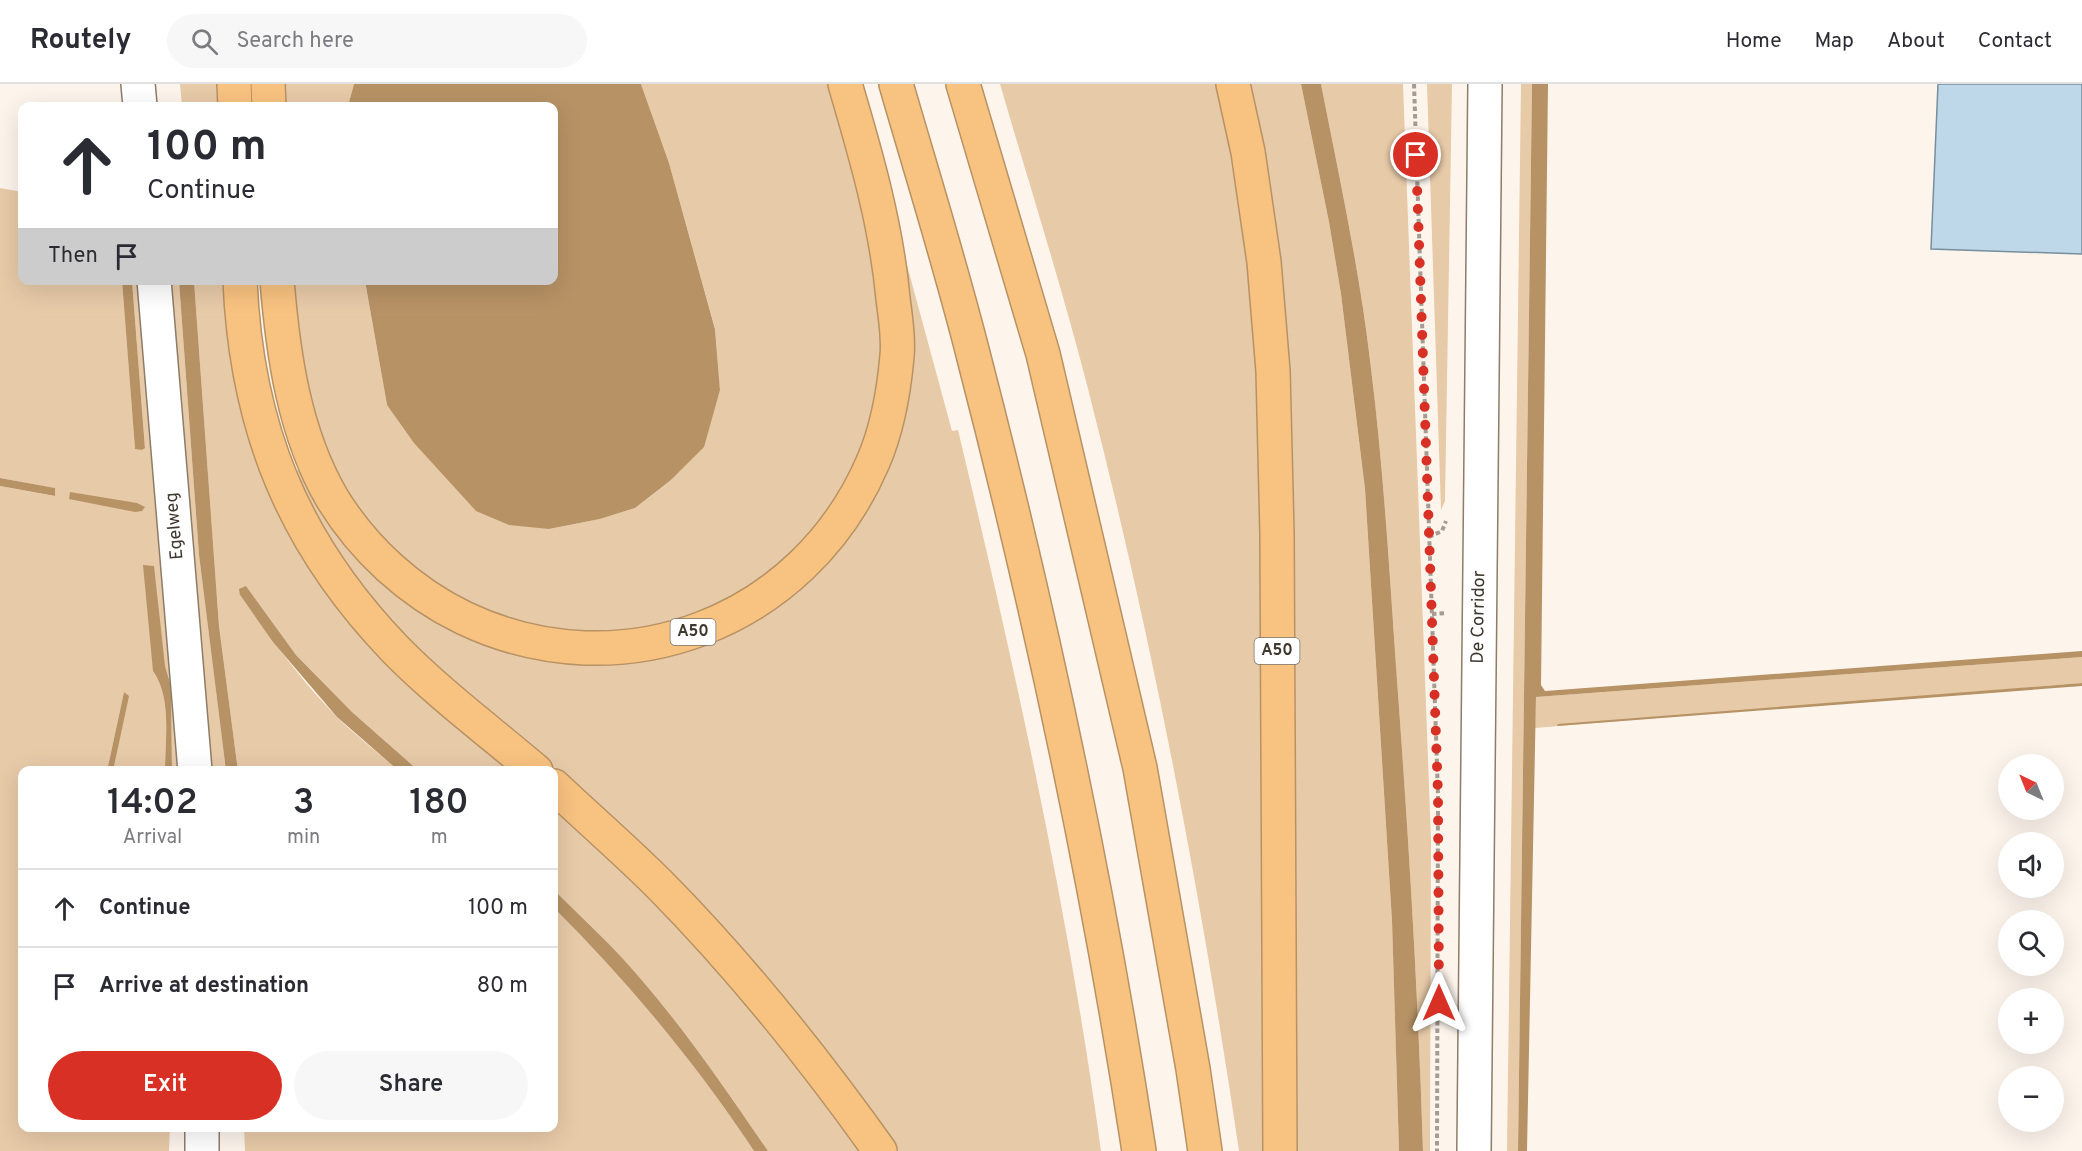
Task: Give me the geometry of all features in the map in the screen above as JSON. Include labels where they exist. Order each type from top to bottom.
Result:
[{"type":"highway","points":[[234,84],[235,102]]},
{"type":"highway","points":[[268,84],[269,102]]},
{"type":"highway","name":"A50","points":[[278,285],[290,382],[311,452],[332,497],[348,520],[362,539],[397,574],[448,610],[505,636],[538,644],[573,648],[633,647],[662,642],[695,632],[756,602],[780,585],[809,558],[833,531],[855,497],[873,462],[883,434],[897,354],[890,267],[871,174],[845,84]]},
{"type":"highway","points":[[896,84],[973,351],[1050,675],[1098,914],[1139,1151]]},
{"type":"highway","points":[[963,84],[1042,354],[1140,768],[1191,1057],[1205,1151]]},
{"type":"highway","name":"A50","points":[[1233,84],[1248,152],[1264,262],[1273,371],[1277,545],[1280,1151]]},
{"type":"highway","points":[[240,285],[245,352],[264,430],[291,506],[311,542],[338,584],[397,651],[530,766]]},
{"type":"highway","points":[[558,790],[659,885],[739,969],[802,1045],[880,1151]]},
{"type":"street","points":[[138,84],[140,102]]},
{"type":"street","name":"De Corridor","points":[[1474,1151],[1485,84]]},
{"type":"street","name":"Egelweg","points":[[154,285],[195,766]]},
{"type":"street","points":[[202,1132],[202,1151]]},
{"type":"path","points":[[1414,84],[1438,795],[1437,1151]]},
{"type":"shaded area","points":[[180,84],[223,84],[224,102],[182,102]]},
{"type":"shaded area","points":[[283,84],[354,84],[349,102],[284,102]]},
{"type":"shaded area","points":[[354,84],[641,84],[669,163],[715,329],[720,390],[704,447],[671,480],[635,508],[600,519],[549,529],[509,525],[476,511],[414,443],[387,405],[366,285],[558,285],[558,102],[349,102]]},
{"type":"shaded area","points":[[641,84],[830,84],[854,176],[879,299],[881,339],[878,381],[868,431],[849,479],[810,537],[767,577],[707,611],[646,630],[584,636],[515,626],[470,610],[389,553],[338,484],[305,394],[293,285],[366,285],[387,405],[549,529],[600,519],[635,508],[671,480],[703,447],[720,390],[715,328],[669,163]]},
{"type":"shaded area","points":[[1000,84],[1223,84],[1262,308],[1264,1151],[1239,1151],[1191,862],[1133,575],[1077,347]]},
{"type":"shaded area","points":[[1247,84],[1301,84],[1341,294],[1365,489],[1392,921],[1399,1151],[1291,1151]]},
{"type":"shaded area","points":[[1301,84],[1321,84],[1354,256],[1375,398],[1408,848],[1423,1151],[1399,1151],[1392,921],[1365,489],[1341,294]]},
{"type":"shaded area","points":[[1321,84],[1403,84],[1431,840],[1430,1151],[1423,1151],[1408,848],[1379,436],[1360,291]]},
{"type":"shaded area","points":[[1427,84],[1452,84],[1445,501],[1441,510]]},
{"type":"shaded area","points":[[1521,84],[1532,84],[1518,1151],[1507,1151]]},
{"type":"shaded area","points":[[1532,84],[1548,84],[1541,685],[1545,691],[2082,651],[2082,657],[1536,697],[1527,1151],[1518,1151]]},
{"type":"shaded area","points":[[0,188],[18,191],[18,285],[122,285],[135,448],[142,450],[145,447],[132,285],[142,285],[185,766],[172,766],[171,686],[165,666],[153,671],[159,682],[165,706],[165,766],[114,766],[128,696],[124,692],[108,766],[18,766],[18,1132],[170,1132],[169,1151],[0,1151],[0,486],[54,496],[54,488],[0,478]]},
{"type":"shaded area","points":[[901,243],[952,431],[958,430],[1020,699],[1073,969],[1101,1151],[892,1151],[558,780],[558,766],[544,766],[400,636],[342,568],[291,472],[304,469],[408,599],[664,654],[860,514]]},
{"type":"shaded area","points":[[122,285],[132,285],[145,448],[135,449]]},
{"type":"shaded area","points":[[166,285],[179,285],[199,555],[225,766],[205,766]]},
{"type":"shaded area","points":[[179,285],[194,285],[219,626],[237,766],[225,766],[199,555]]},
{"type":"shaded area","points":[[194,285],[230,285],[275,496],[511,766],[413,766],[352,712],[296,655],[246,586],[240,595],[298,673],[337,717],[393,766],[237,766],[219,626]]},
{"type":"shaded area","points":[[0,478],[55,488],[55,496],[0,486]]},
{"type":"shaded area","points":[[70,492],[137,503],[145,507],[142,511],[135,512],[69,499]]},
{"type":"shaded area","points":[[143,565],[154,566],[165,666],[171,686],[172,766],[165,766],[165,706],[159,682],[153,671]]},
{"type":"shaded area","points":[[246,586],[296,655],[352,712],[413,766],[393,766],[337,717],[273,642],[240,595],[239,589]]},
{"type":"shaded area","points":[[2082,657],[2082,683],[1535,728],[1536,697]]},
{"type":"shaded area","points":[[2082,683],[2082,686],[1557,726],[1558,724]]},
{"type":"shaded area","points":[[124,692],[129,696],[114,766],[108,766]]},
{"type":"shaded area","points":[[558,808],[668,909],[774,1028],[866,1151],[768,1151],[693,1044],[653,993],[609,944],[558,894]]},
{"type":"shaded area","points":[[558,894],[609,944],[653,993],[693,1044],[768,1151],[754,1151],[685,1055],[608,965],[558,912]]},
{"type":"shaded area","points":[[558,912],[660,1024],[709,1086],[754,1151],[245,1151],[244,1132],[558,1132]]},
{"type":"building","points":[[1938,84],[2082,84],[2082,254],[1931,249]]},
{"type":"route","points":[[1416,155],[1438,795],[1439,1003]]}]
